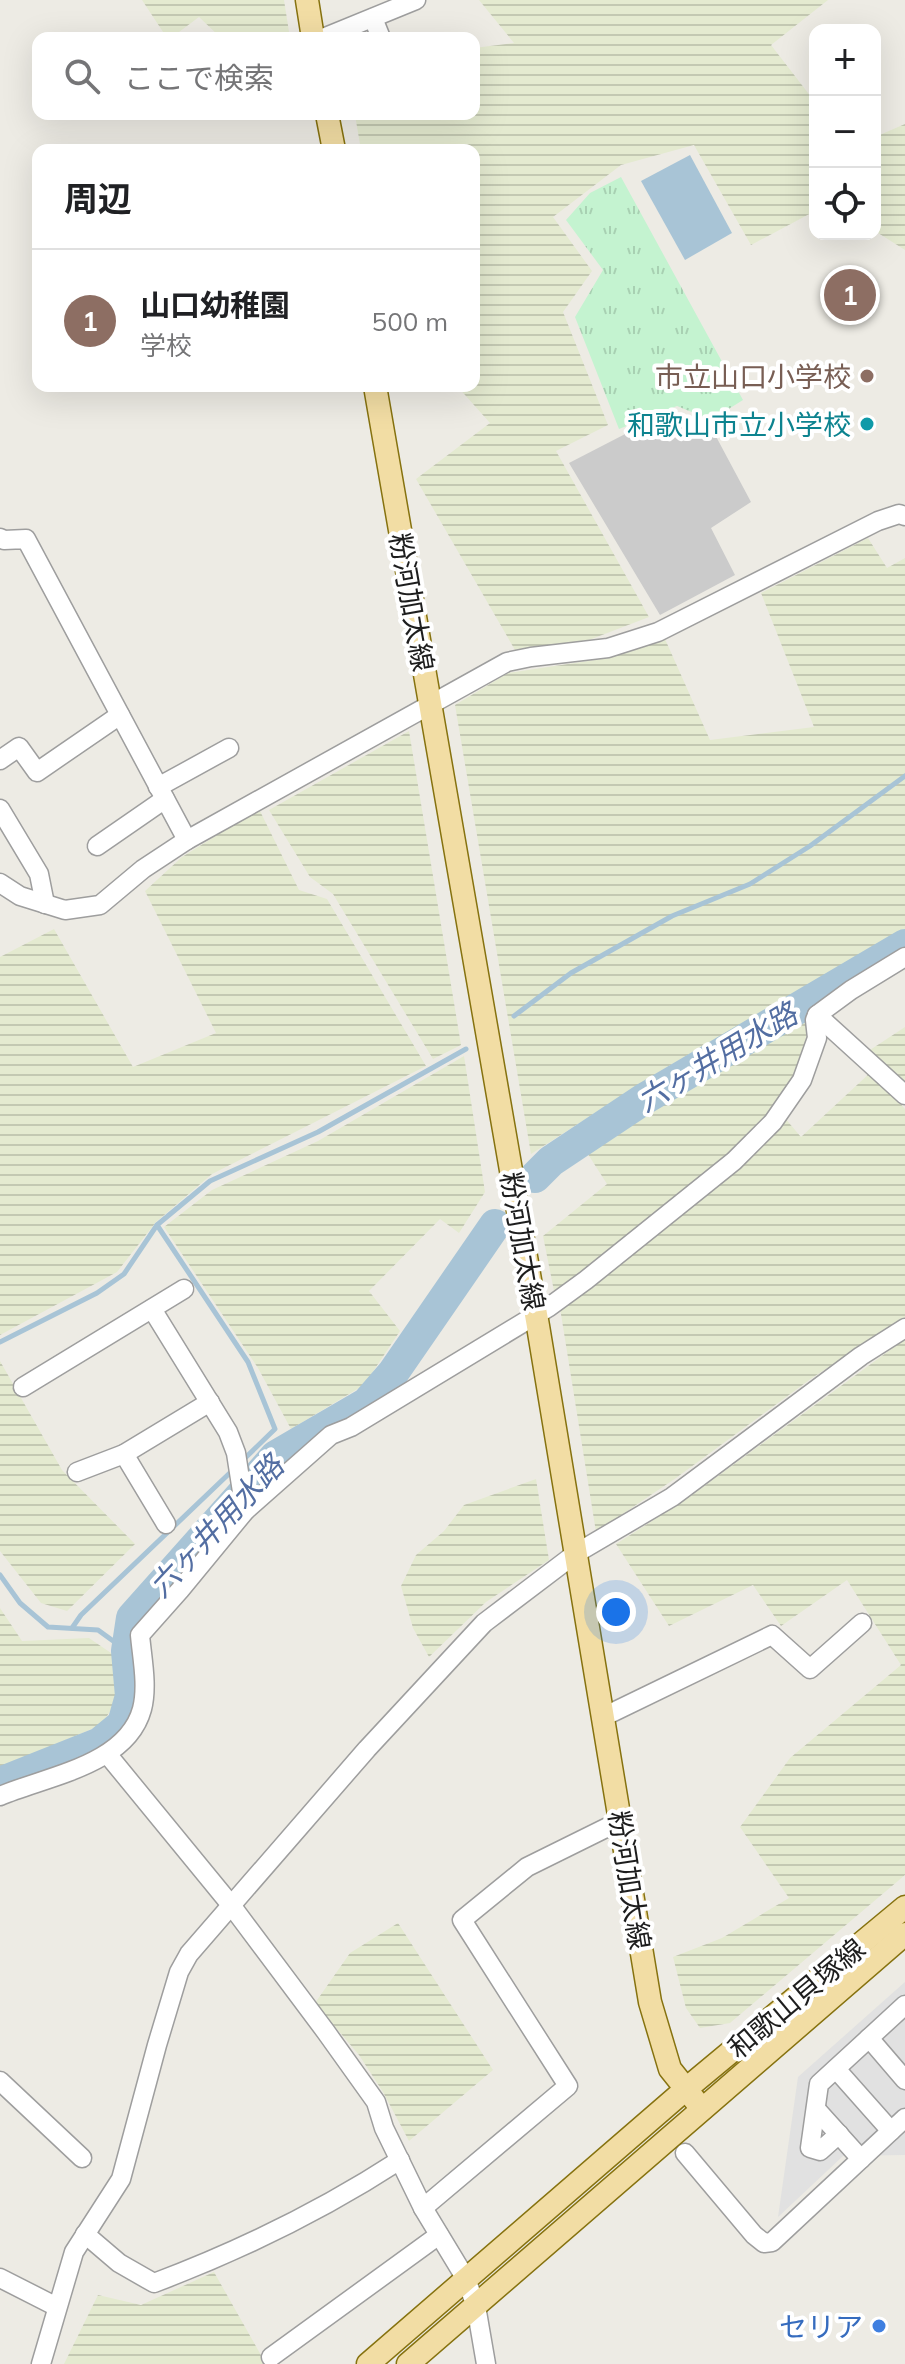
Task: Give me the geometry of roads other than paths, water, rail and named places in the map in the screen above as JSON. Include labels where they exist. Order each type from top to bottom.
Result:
[{"type":"main road","points":[[307,0],[312,32]]},
{"type":"main road","points":[[328,120],[333,144]]},
{"type":"main road","name":"粉河加太線","points":[[376,392],[536,1316],[650,2002],[670,2069],[702,2109]]},
{"type":"main road","name":"和歌山貝塚線","points":[[686,2089],[905,1907]]},
{"type":"main road","name":"和歌山貝塚線","points":[[702,2109],[905,1934]]},
{"type":"main road","points":[[368,2364],[686,2089]]},
{"type":"main road","points":[[408,2364],[702,2109]]},
{"type":"street","points":[[338,32],[416,0]]},
{"type":"street","points":[[373,18],[379,32]]},
{"type":"street","points":[[0,883],[20,896],[65,910],[100,905],[143,869],[187,840],[507,662],[608,648],[658,632],[878,521],[899,514],[905,516]]},
{"type":"street","points":[[0,538],[26,539],[187,840]]},
{"type":"street","points":[[0,760],[19,747],[37,772],[120,715]]},
{"type":"street","points":[[97,846],[162,793],[229,748]]},
{"type":"street","points":[[0,809],[39,874],[45,904]]},
{"type":"street","points":[[0,1796],[108,1755],[134,1728],[142,1708],[144,1689],[140,1635],[245,1511],[331,1435],[351,1427],[536,1316],[586,1280],[734,1161],[773,1122],[802,1080],[817,1038],[817,1015],[905,957]]},
{"type":"street","points":[[817,1015],[905,1095]]},
{"type":"street","points":[[23,1387],[184,1289]]},
{"type":"street","points":[[152,1309],[228,1432],[236,1453],[245,1511]]},
{"type":"street","points":[[41,2364],[74,2252],[121,2179],[179,1972],[189,1954],[367,1749],[484,1623],[575,1554],[672,1497],[861,1356],[905,1328]]},
{"type":"street","points":[[77,1472],[124,1454],[210,1402]]},
{"type":"street","points":[[124,1454],[166,1524]]},
{"type":"street","points":[[603,1717],[772,1635],[810,1669],[862,1623]]},
{"type":"street","points":[[108,1755],[231,1905],[376,2102],[384,2128],[423,2208],[466,2279],[476,2306],[486,2364]]},
{"type":"street","points":[[423,2208],[568,2086],[462,1920],[527,1867],[620,1821]]},
{"type":"street","points":[[839,2134],[820,2151],[810,2148],[819,2084],[903,2011]]},
{"type":"street","points":[[869,2038],[905,2080]]},
{"type":"street","points":[[685,2153],[764,2243],[772,2242],[898,2125],[836,2069]]},
{"type":"street","points":[[0,2081],[82,2158]]},
{"type":"street","points":[[816,2109],[861,2159]]},
{"type":"street","points":[[85,2234],[119,2263],[154,2283],[297,2220],[353,2191],[400,2160]]},
{"type":"street","points":[[271,2357],[439,2235]]},
{"type":"street","points":[[0,2278],[57,2307]]},
{"type":"water","points":[[690,155],[732,233],[685,260],[641,181]]},
{"type":"waterway","points":[[514,1016],[571,973],[672,916],[750,884],[810,846],[905,776]]},
{"type":"waterway","name":"六ヶ井用水路","points":[[535,1177],[551,1161],[644,1099],[905,945]]},
{"type":"waterway","points":[[0,1342],[97,1293],[124,1274],[157,1225],[210,1181],[318,1132],[466,1049]]},
{"type":"waterway","points":[[157,1225],[248,1362],[275,1429],[242,1461]]},
{"type":"waterway","name":"六ヶ井用水路","points":[[0,1783],[100,1743],[123,1724],[131,1696],[127,1651],[132,1618],[276,1456],[367,1403],[393,1373],[495,1225]]},
{"type":"waterway","points":[[72,1628],[81,1615],[235,1468]]},
{"type":"waterway","points":[[0,1575],[20,1603],[48,1627],[98,1630],[127,1651]]},
{"type":"place","name":"山口幼稚園","points":[[850,295]]},
{"type":"place","name":"市立山口小学校","points":[[867,376]]},
{"type":"place","name":"和歌山市立小学校","points":[[867,424]]},
{"type":"place","name":"セリア","points":[[879,2326]]}]
